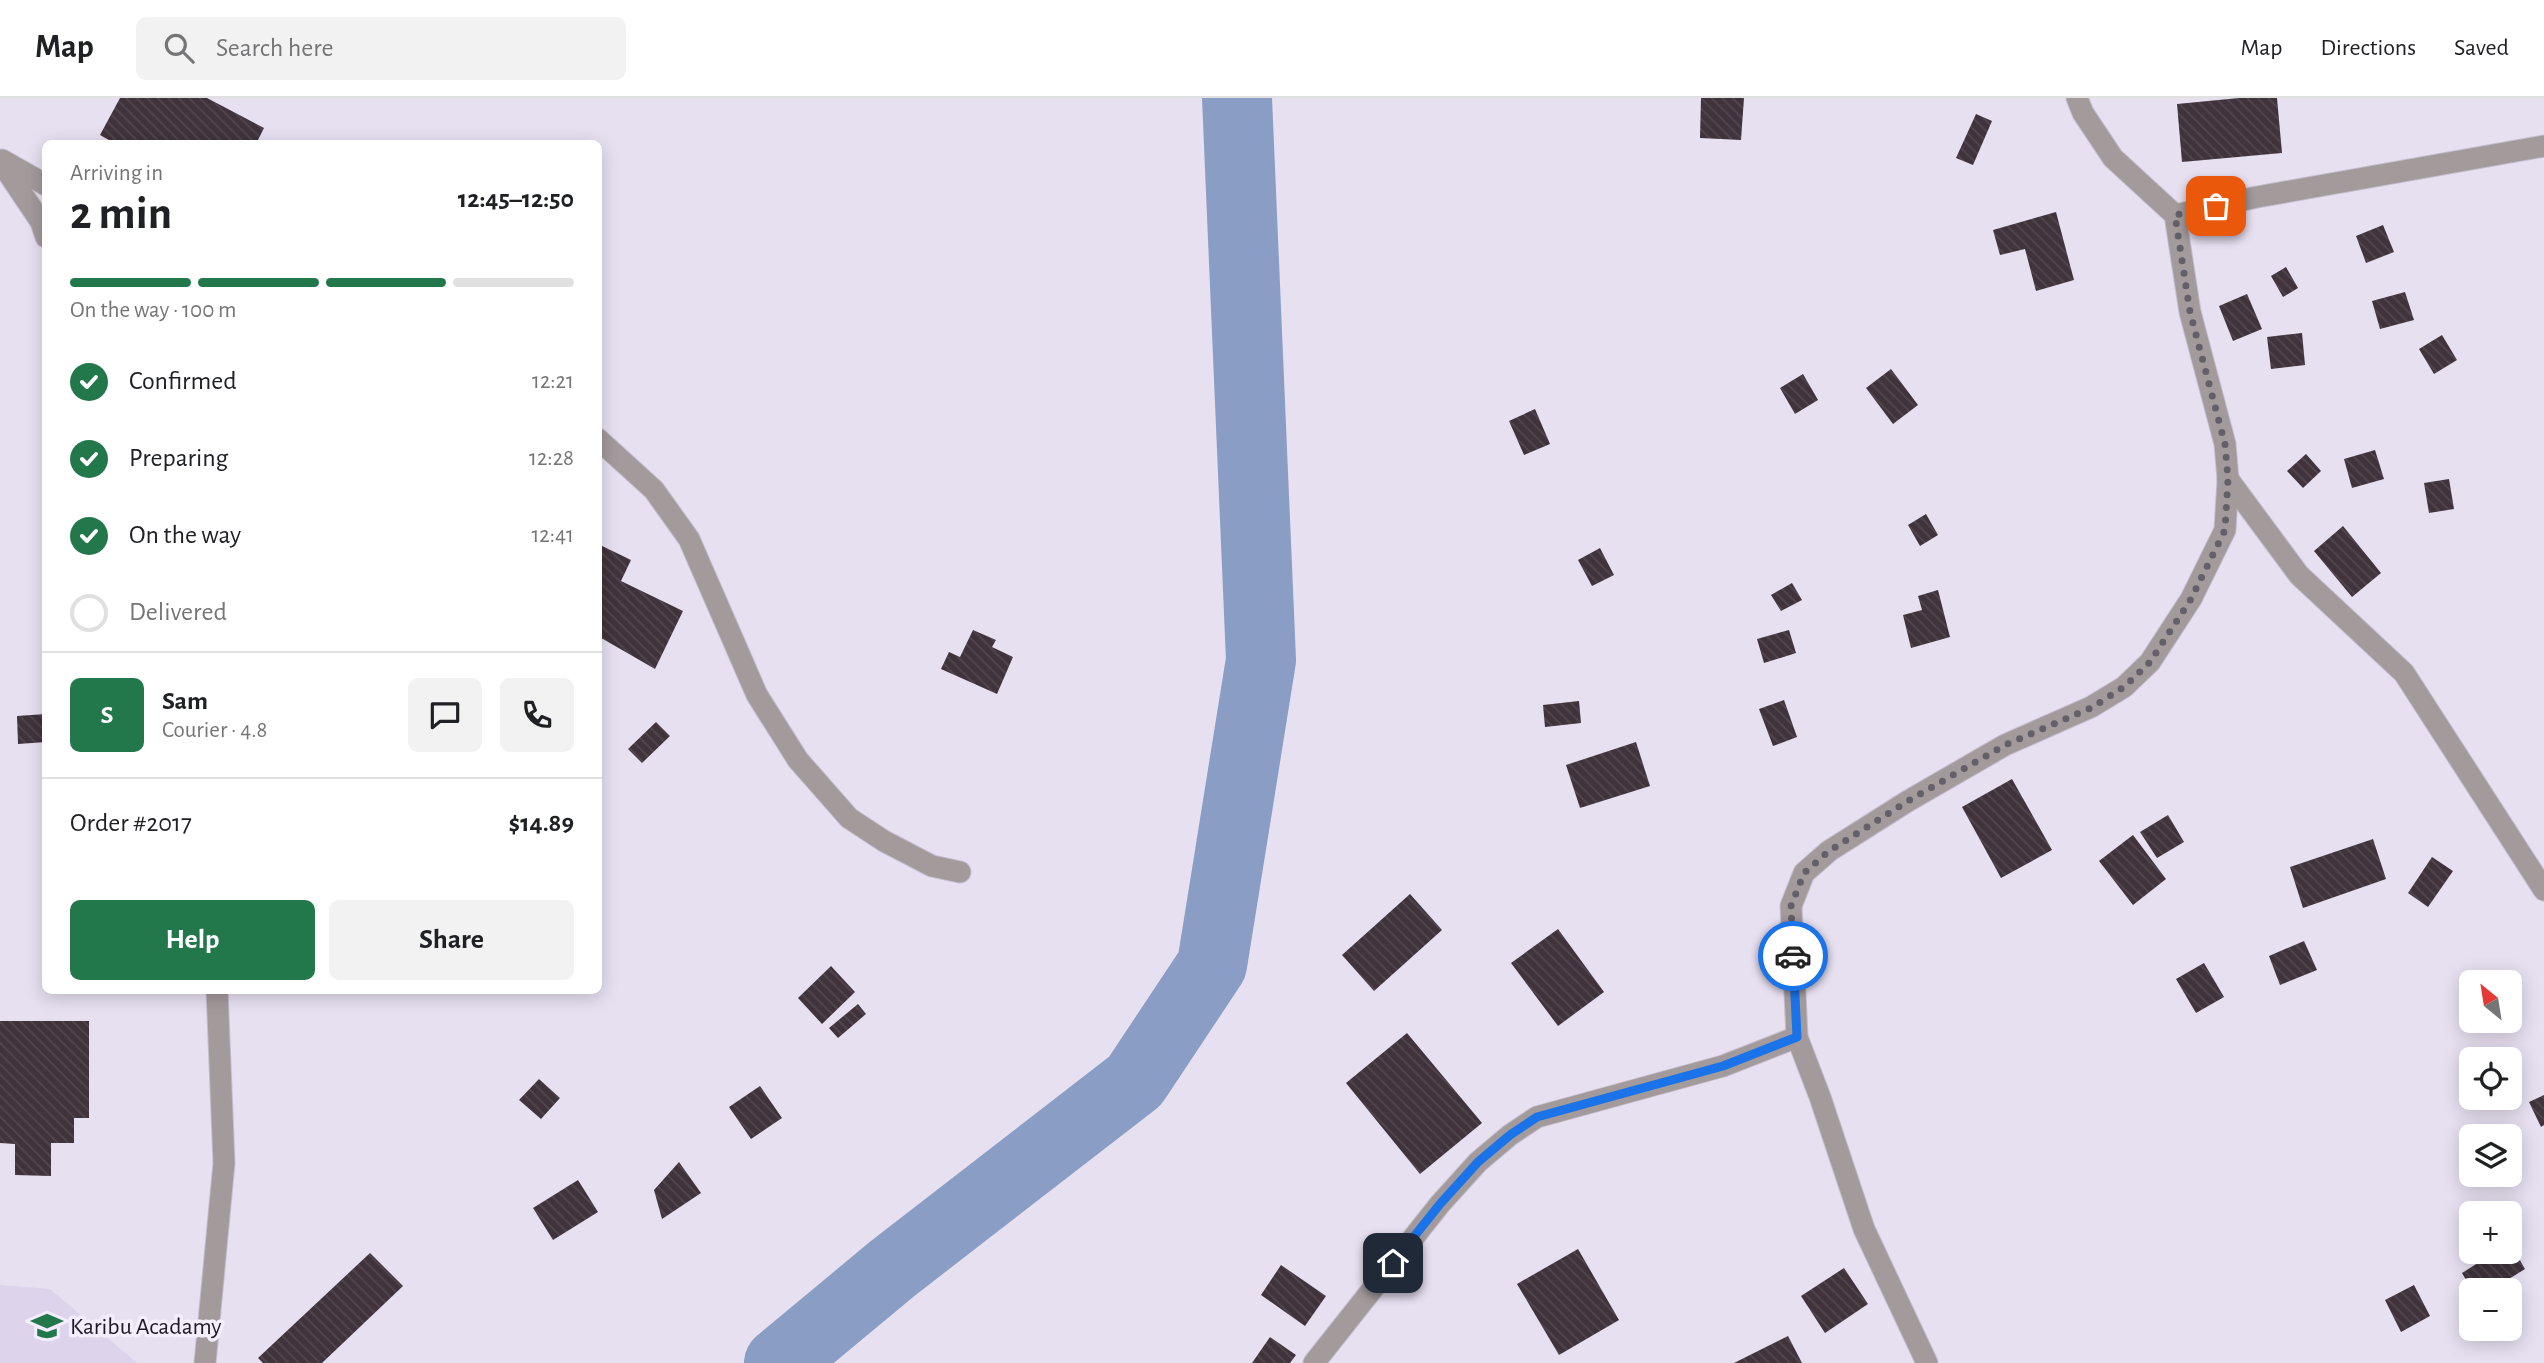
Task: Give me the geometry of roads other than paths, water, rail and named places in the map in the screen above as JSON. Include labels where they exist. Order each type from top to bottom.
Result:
[{"type":"street","points":[[1927,1363],[1864,1229],[1797,1037],[1791,906],[1804,873],[1829,851],[2005,745],[2091,708],[2124,687],[2150,662],[2191,599],[2225,530],[2228,479],[2225,444],[2190,312],[2175,215],[2113,158],[2083,113],[2077,98]]},
{"type":"street","points":[[2175,215],[2257,197],[2544,146]]},
{"type":"street","points":[[0,160],[42,183]]},
{"type":"street","points":[[0,160],[42,225]]},
{"type":"street","points":[[602,443],[654,489],[690,539],[757,695],[798,760],[849,818],[884,841],[932,866],[960,872]]},
{"type":"street","points":[[2228,479],[2299,575],[2404,673],[2544,890]]},
{"type":"street","points":[[205,1363],[224,1163],[217,994]]},
{"type":"street","points":[[1314,1363],[1440,1204],[1478,1162],[1510,1135],[1537,1117],[1723,1066],[1797,1037]]},
{"type":"waterway","points":[[779,1363],[892,1269],[1135,1081],[1212,965],[1261,660],[1237,98]]},
{"type":"place","name":"Karibu Acadamy","points":[[47,1326]]}]
